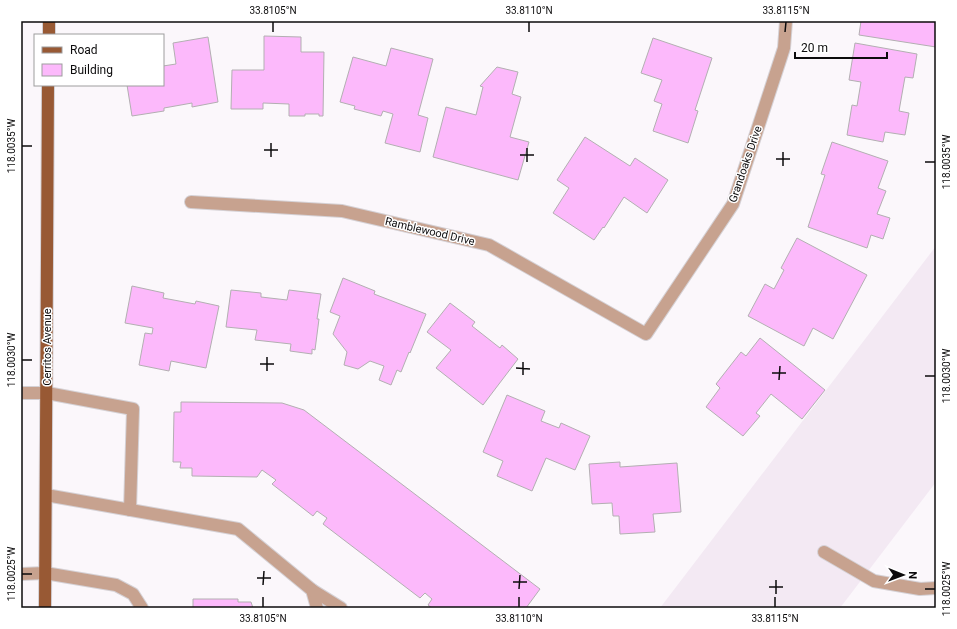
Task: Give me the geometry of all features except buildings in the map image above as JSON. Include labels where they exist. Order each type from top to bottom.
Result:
[{"type":"main road","points":[[49,21],[49,34]]},
{"type":"main road","name":"Cerritos Avenue","points":[[45,608],[48,86]]},
{"type":"street","name":"Grandoaks Drive","points":[[646,334],[733,204],[784,48],[786,21]]},
{"type":"street","name":"Ramblewood Drive","points":[[191,202],[342,211],[489,245],[646,334]]},
{"type":"street","points":[[21,393],[46,393],[133,409],[130,510]]},
{"type":"street","points":[[46,495],[238,529],[312,590],[341,608]]},
{"type":"street","points":[[824,552],[874,581],[920,589],[936,588]]},
{"type":"street","points":[[21,574],[45,573],[116,585],[133,594],[142,608]]},
{"type":"street","points":[[312,590],[317,608]]},
{"type":"shaded area","points":[[936,246],[936,482],[840,608],[660,608]]}]
